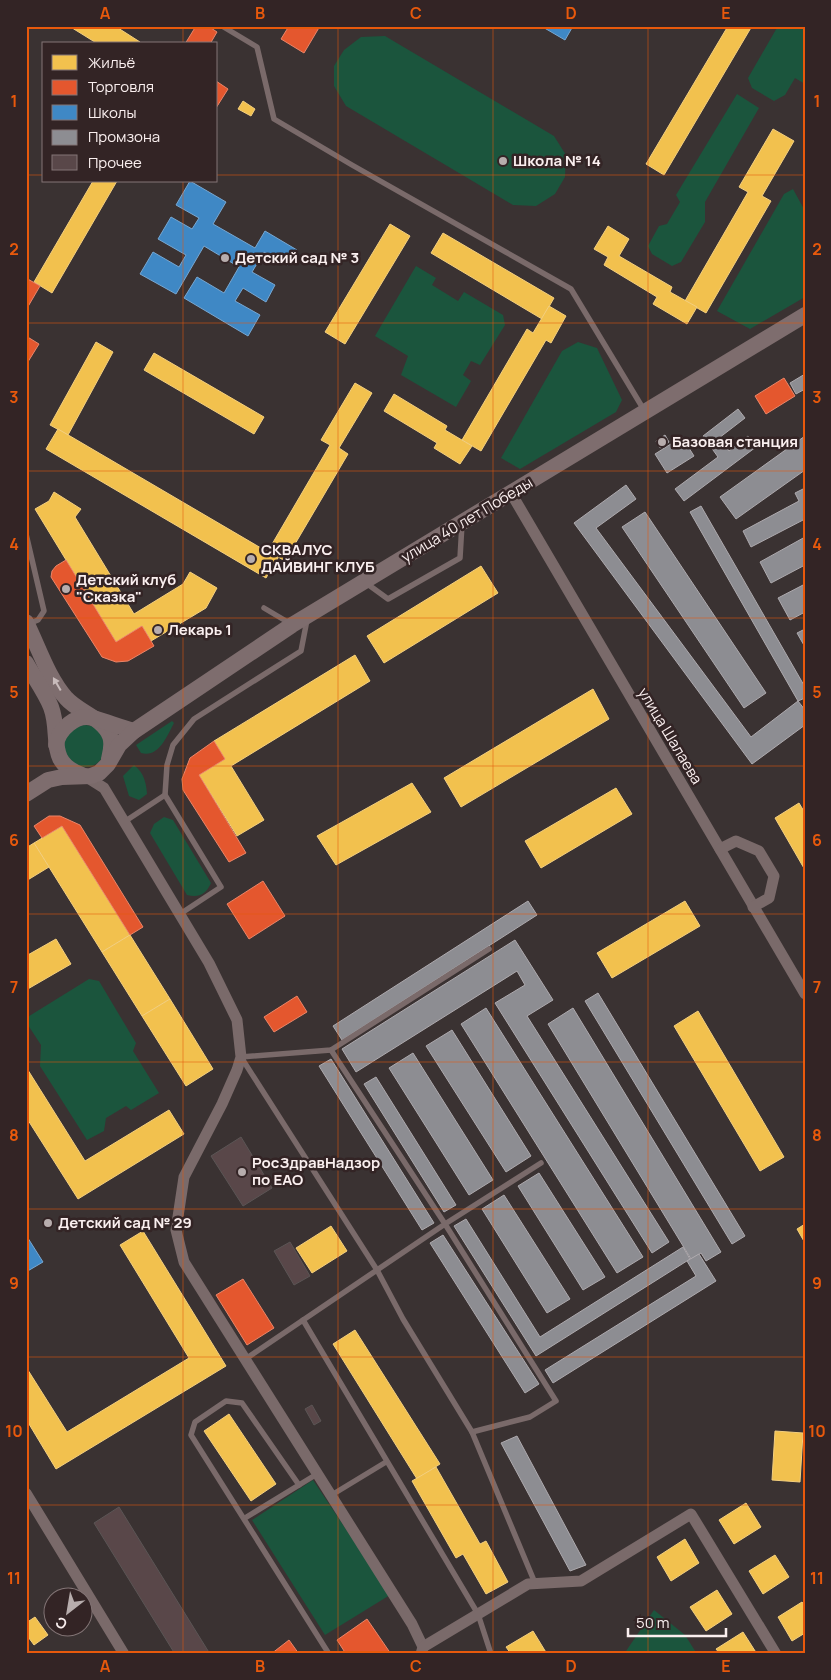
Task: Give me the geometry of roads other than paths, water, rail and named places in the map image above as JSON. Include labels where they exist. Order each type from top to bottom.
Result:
[{"type":"main road","name":"улица 40 лет Победы","points":[[108,764],[119,745],[134,731],[292,625],[805,315]]},
{"type":"main road","points":[[26,621],[57,686],[66,698],[104,728],[110,736],[112,746],[108,764],[99,773],[48,780],[26,794]]},
{"type":"main road","points":[[26,663],[51,708],[58,756],[71,771],[85,776]]},
{"type":"main road","points":[[48,780],[56,741],[61,730],[69,723],[91,717],[134,731]]},
{"type":"street","name":"улица Шалаева","points":[[511,493],[805,994]]},
{"type":"street","points":[[104,788],[108,764]]},
{"type":"street","points":[[85,776],[104,788],[209,963],[237,1020],[241,1057],[222,1104],[184,1176],[176,1230],[184,1262],[412,1624],[422,1650],[528,1584],[581,1581],[690,1514],[776,1654]]},
{"type":"street","points":[[720,849],[736,841],[759,851],[774,876],[769,898],[753,907]]},
{"type":"street","points":[[26,1493],[124,1654]]},
{"type":"lane","points":[[222,26],[257,47],[274,119],[571,289],[646,412]]},
{"type":"lane","points":[[364,582],[388,599],[460,558],[462,522]]},
{"type":"lane","points":[[26,534],[44,611],[38,620],[33,622],[26,621]]},
{"type":"lane","points":[[264,608],[292,625]]},
{"type":"lane","points":[[180,914],[221,888],[165,795],[167,765],[174,745],[194,719],[301,651],[308,616]]},
{"type":"lane","points":[[124,822],[165,795]]},
{"type":"lane","points":[[489,950],[331,1050],[241,1057],[377,1270],[403,1319],[472,1432],[535,1583]]},
{"type":"lane","points":[[331,1050],[445,1224],[556,1401],[530,1417],[472,1432]]},
{"type":"lane","points":[[244,1360],[445,1224],[542,1163]]},
{"type":"lane","points":[[303,1320],[478,1614],[491,1654]]},
{"type":"lane","points":[[299,1485],[242,1403],[226,1401],[195,1422],[191,1434],[246,1518],[330,1654]]},
{"type":"lane","points":[[330,1496],[386,1462]]},
{"type":"lane","points":[[246,1518],[317,1474]]},
{"type":"place","name":"Школа № 14","points":[[503,161]]},
{"type":"place","name":"Детский сад № 3","points":[[225,258]]},
{"type":"place","name":"Базовая станция","points":[[662,442]]},
{"type":"place","name":"СКВАЛУС ДАЙВИНГ КЛУБ","points":[[251,559]]},
{"type":"place","name":"Детский клуб \"Сказка\"","points":[[66,589]]},
{"type":"place","name":"Лекарь 1","points":[[158,630]]},
{"type":"place","name":"РосЗдравНадзор по ЕАО","points":[[242,1172]]},
{"type":"place","name":"Детский сад № 29","points":[[48,1223]]}]
